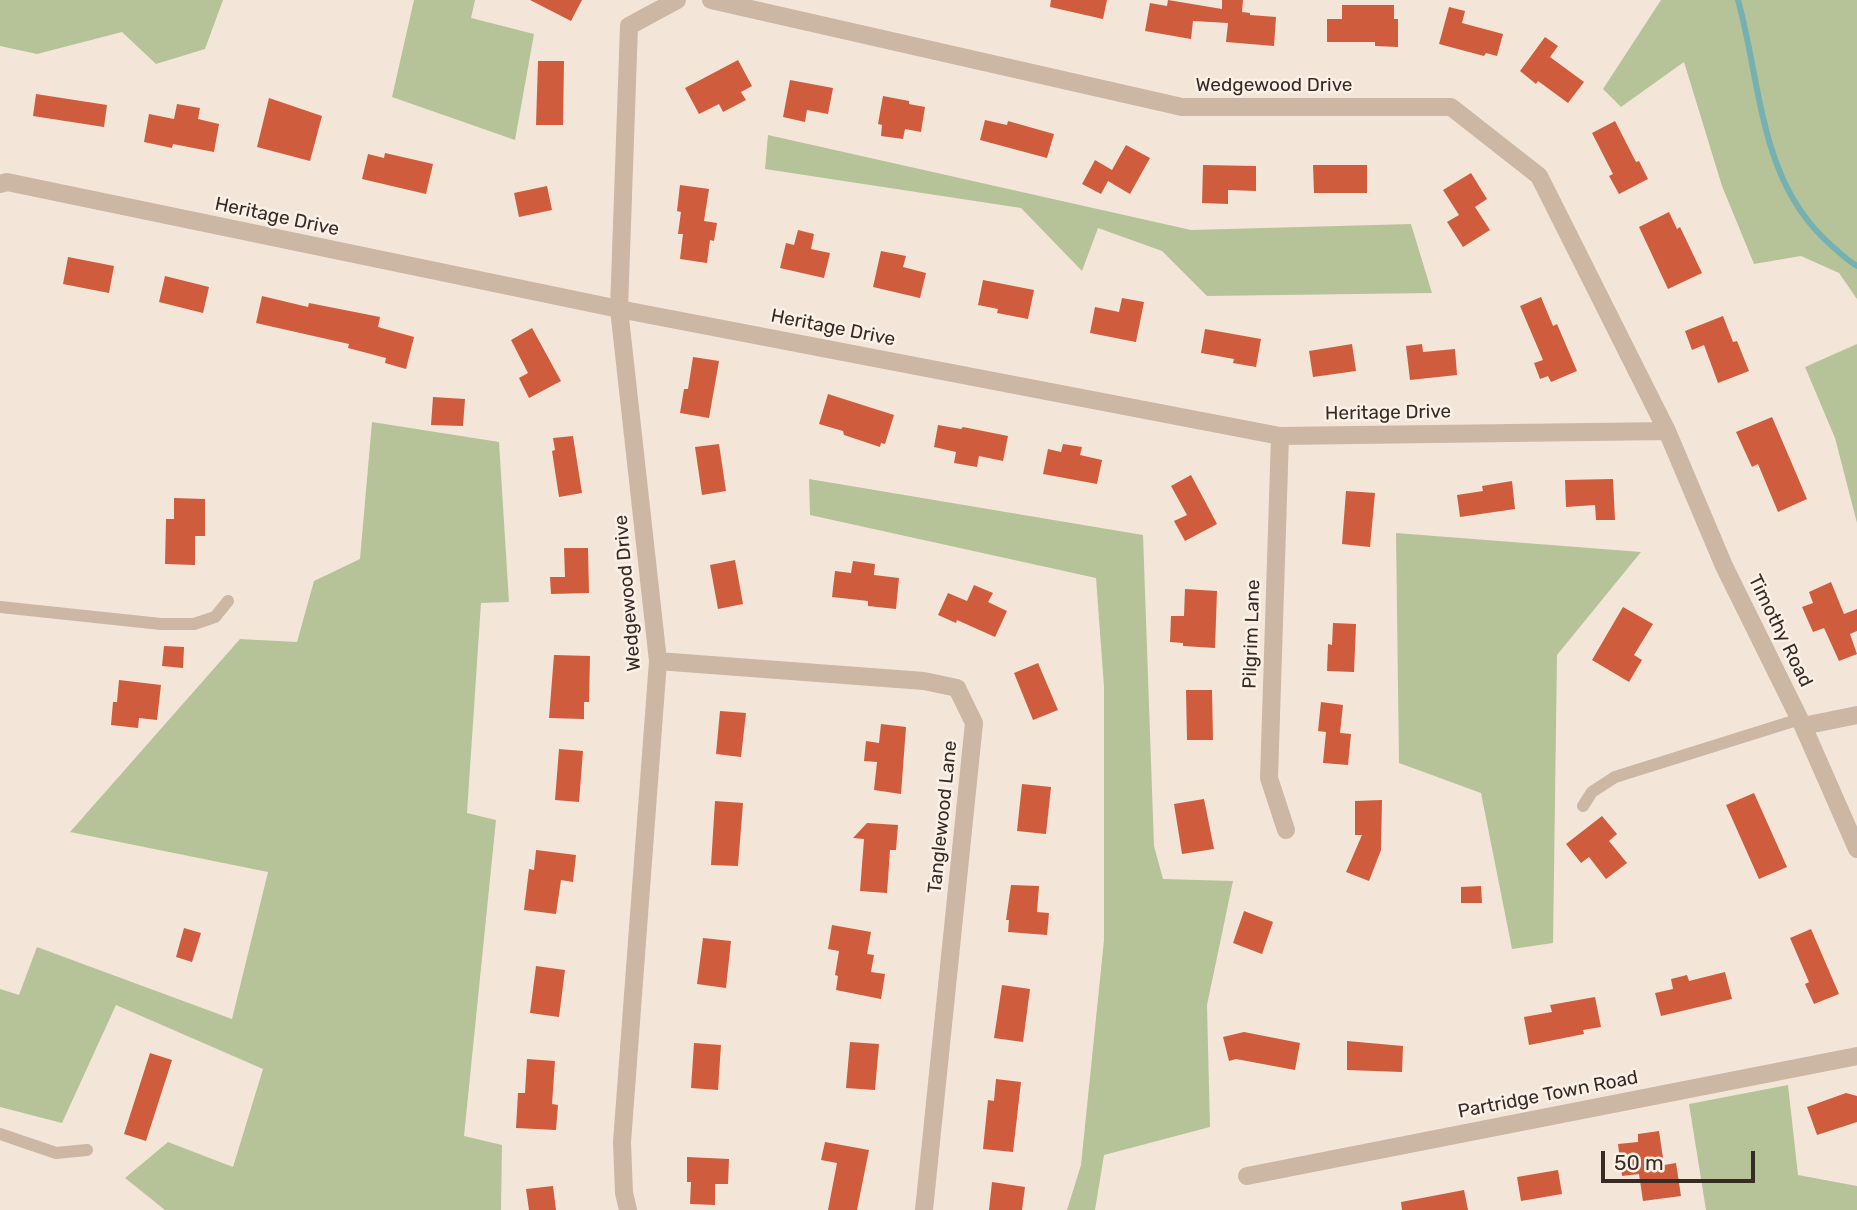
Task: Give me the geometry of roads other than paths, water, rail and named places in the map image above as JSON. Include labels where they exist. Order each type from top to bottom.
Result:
[{"type":"street","name":"Wedgewood Drive","points":[[628,1210],[624,1193],[622,1142],[658,661],[619,309],[629,26],[677,0]]},
{"type":"street","name":"Wedgewood Drive","points":[[711,0],[1182,107],[1451,107],[1539,176],[1667,431]]},
{"type":"street","name":"Heritage Drive","points":[[0,184],[7,182],[619,309],[1280,436],[1667,431]]},
{"type":"street","name":"Timothy Road","points":[[1667,431],[1724,566],[1802,722],[1857,849]]},
{"type":"street","name":"Pilgrim Lane","points":[[1280,436],[1269,778],[1286,830]]},
{"type":"street","name":"Tanglewood Lane","points":[[658,661],[924,681],[957,688],[974,723],[924,1210]]},
{"type":"street","points":[[1802,722],[1857,715]]},
{"type":"street","name":"Partridge Town Road","points":[[1247,1176],[1857,1056]]},
{"type":"lane","points":[[0,607],[161,624],[194,624],[215,617],[228,601]]},
{"type":"lane","points":[[1583,806],[1592,792],[1615,777],[1802,722]]},
{"type":"lane","points":[[0,1134],[56,1153],[87,1150]]},
{"type":"waterway","points":[[1738,0],[1767,132],[1790,193],[1808,221],[1832,246],[1857,266]]}]
